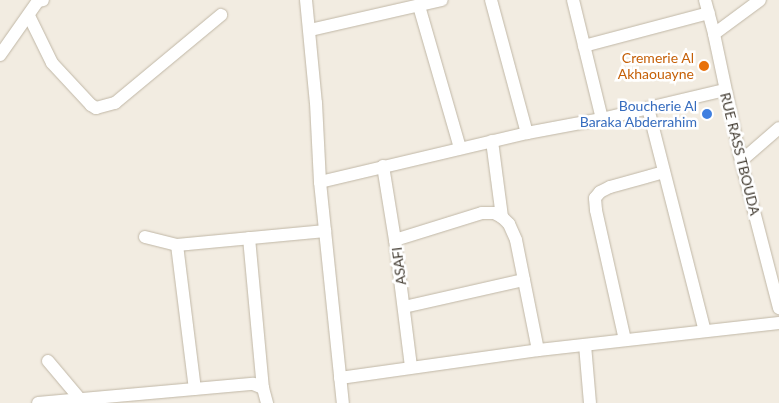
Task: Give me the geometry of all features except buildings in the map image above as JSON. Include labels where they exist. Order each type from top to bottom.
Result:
[{"type":"street","points":[[0,55],[40,0]]},
{"type":"street","points":[[306,0],[310,30],[320,182],[343,403]]},
{"type":"street","points":[[310,30],[442,0]]},
{"type":"street","points":[[491,0],[527,133]]},
{"type":"street","points":[[573,0],[602,119]]},
{"type":"street","name":"RUE RASS TBOUDA","points":[[705,0],[741,161],[779,308]]},
{"type":"street","points":[[714,34],[760,0]]},
{"type":"street","points":[[419,6],[460,148]]},
{"type":"street","points":[[584,46],[709,13]]},
{"type":"street","points":[[29,16],[52,63],[90,105],[96,108],[115,103],[221,15]]},
{"type":"street","points":[[320,182],[460,148],[602,119],[725,90]]},
{"type":"street","points":[[648,108],[704,331]]},
{"type":"street","points":[[741,161],[779,128]]},
{"type":"street","points":[[492,141],[502,217]]},
{"type":"street","name":"ASAFI","points":[[384,166],[396,240],[411,366]]},
{"type":"street","points":[[625,340],[596,210],[596,198],[600,192],[610,187],[664,172]]},
{"type":"street","points":[[396,240],[482,213],[494,213],[502,217],[509,224],[516,240],[538,350]]},
{"type":"street","points":[[145,237],[177,245],[325,231]]},
{"type":"street","points":[[249,238],[263,388],[267,403]]},
{"type":"street","points":[[177,245],[195,388]]},
{"type":"street","points":[[404,307],[524,280]]},
{"type":"street","points":[[340,378],[411,366],[538,350],[779,323]]},
{"type":"street","points":[[585,346],[590,403]]},
{"type":"street","points":[[48,362],[80,399]]},
{"type":"street","points":[[38,403],[253,384],[263,388]]},
{"type":"place","name":"Cremerie Al Akhaouayne","points":[[704,66]]},
{"type":"place","name":"Boucherie Al Baraka Abderrahim","points":[[707,114]]}]
